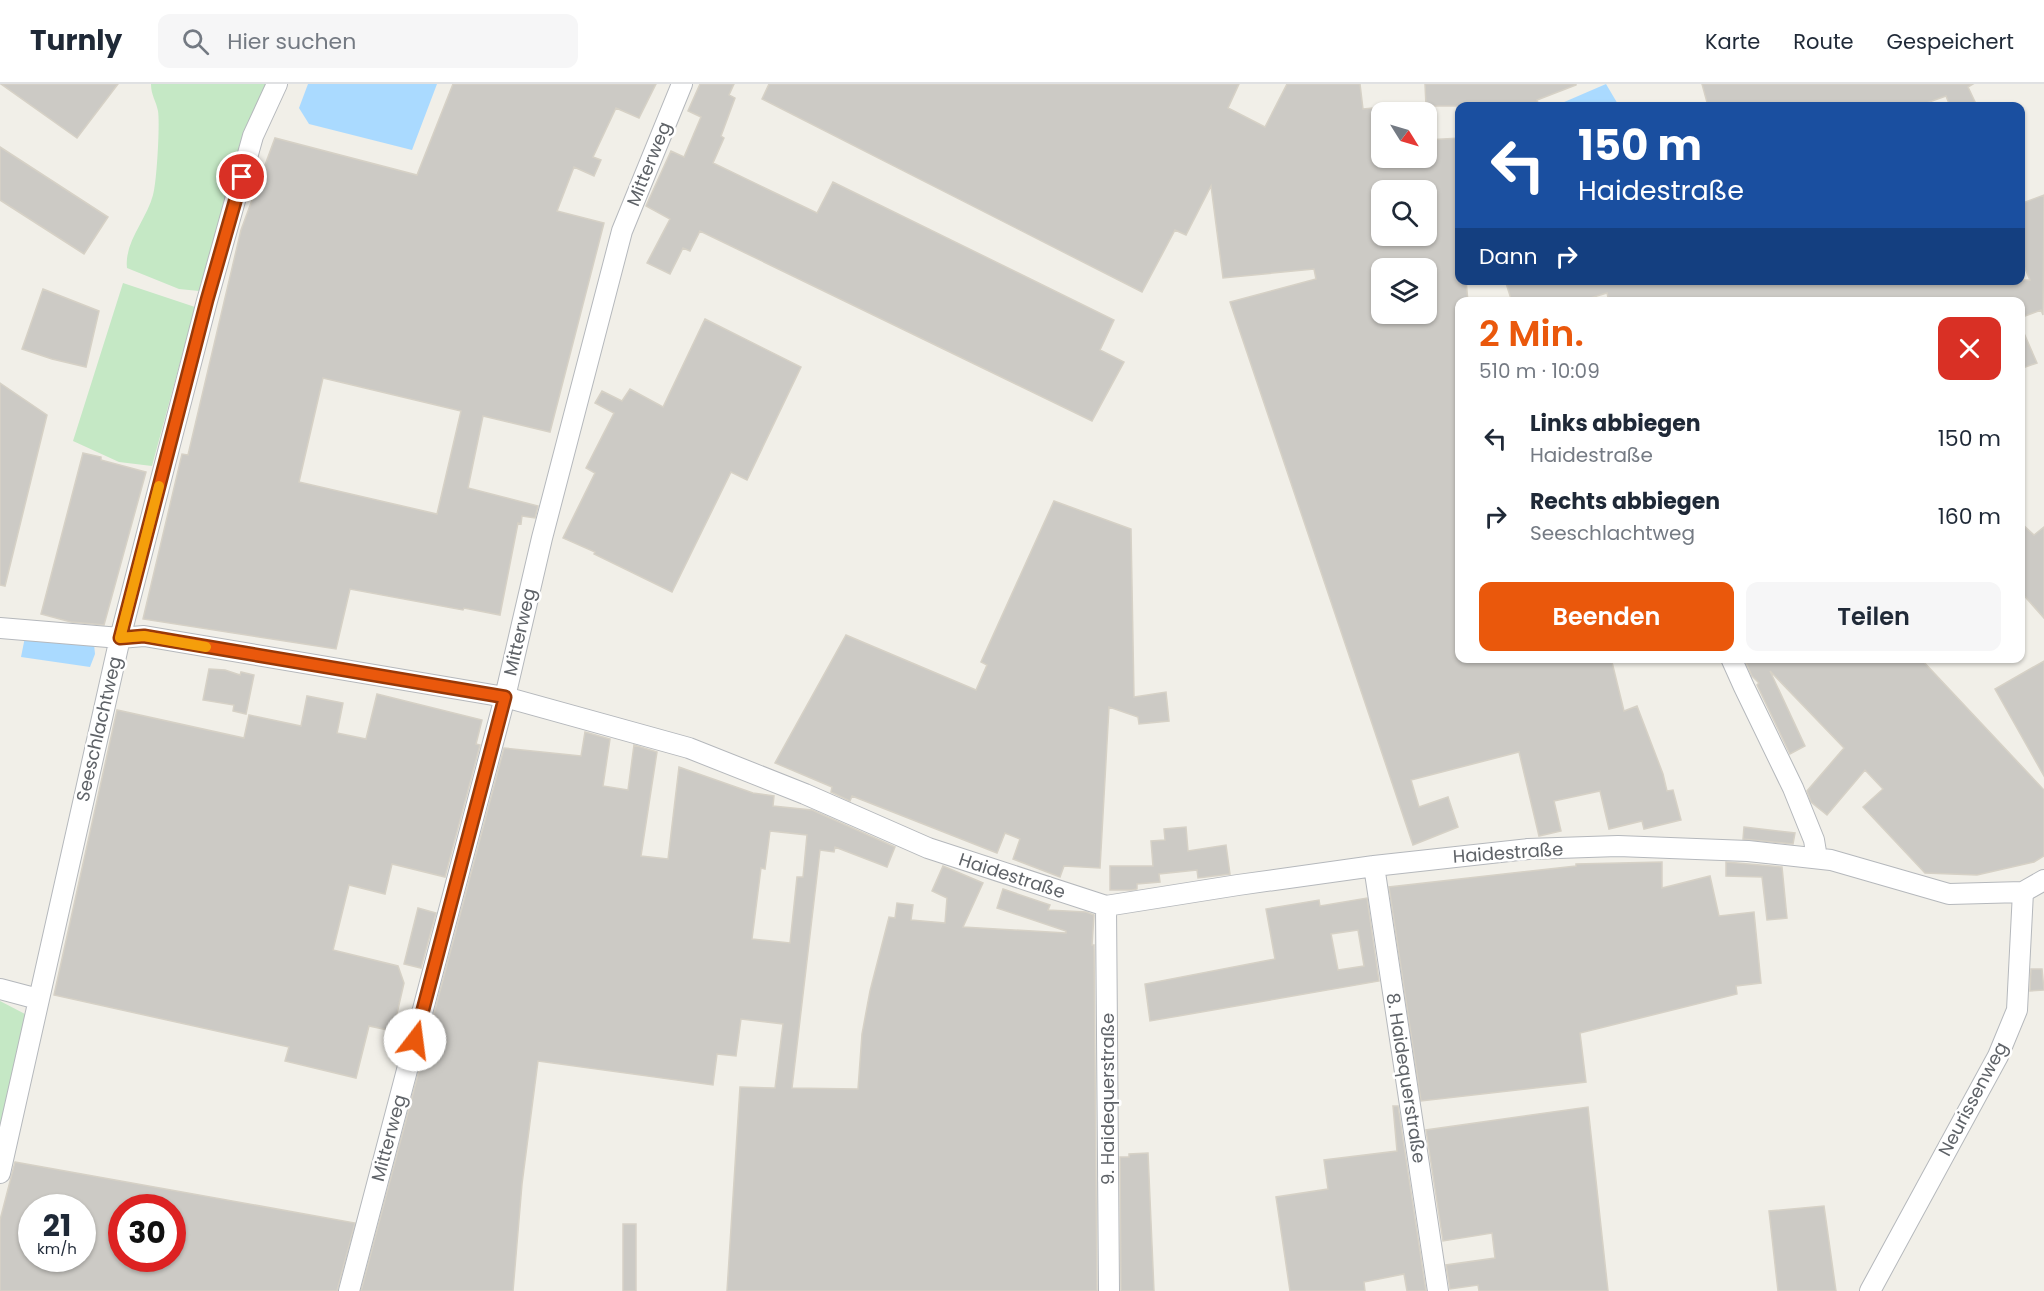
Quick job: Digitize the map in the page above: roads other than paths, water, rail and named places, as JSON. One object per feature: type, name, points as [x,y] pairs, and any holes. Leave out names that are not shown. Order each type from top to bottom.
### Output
[{"type":"street","name":"Seeschlachtweg","points":[[0,1173],[120,638],[207,300],[253,136],[277,84]]},
{"type":"street","name":"Mitterweg","points":[[349,1291],[505,697],[542,538],[622,231],[682,84]]},
{"type":"street","name":"Haidestraße","points":[[0,628],[120,638],[144,636],[505,697],[689,748],[805,794],[928,848],[1106,906],[1374,866],[1528,849],[1618,846],[1748,850],[1831,860],[1949,894],[2024,892],[2044,880]]},
{"type":"street","points":[[1733,663],[1793,788],[1814,840],[1817,858]]},
{"type":"street","name":"8. Haidequerstraße","points":[[1374,866],[1438,1291]]},
{"type":"street","name":"Neurissenweg","points":[[1870,1291],[1998,1056],[2017,1010],[2024,892]]},
{"type":"street","name":"9. Haidequerstraße","points":[[1106,906],[1109,1291]]},
{"type":"street","points":[[0,989],[38,999]]},
{"type":"water","points":[[308,84],[437,84],[412,150],[309,124],[299,108]]},
{"type":"water","points":[[1606,84],[1617,102],[1564,102]]},
{"type":"water","points":[[25,637],[94,644],[95,654],[90,667],[21,657]]}]
